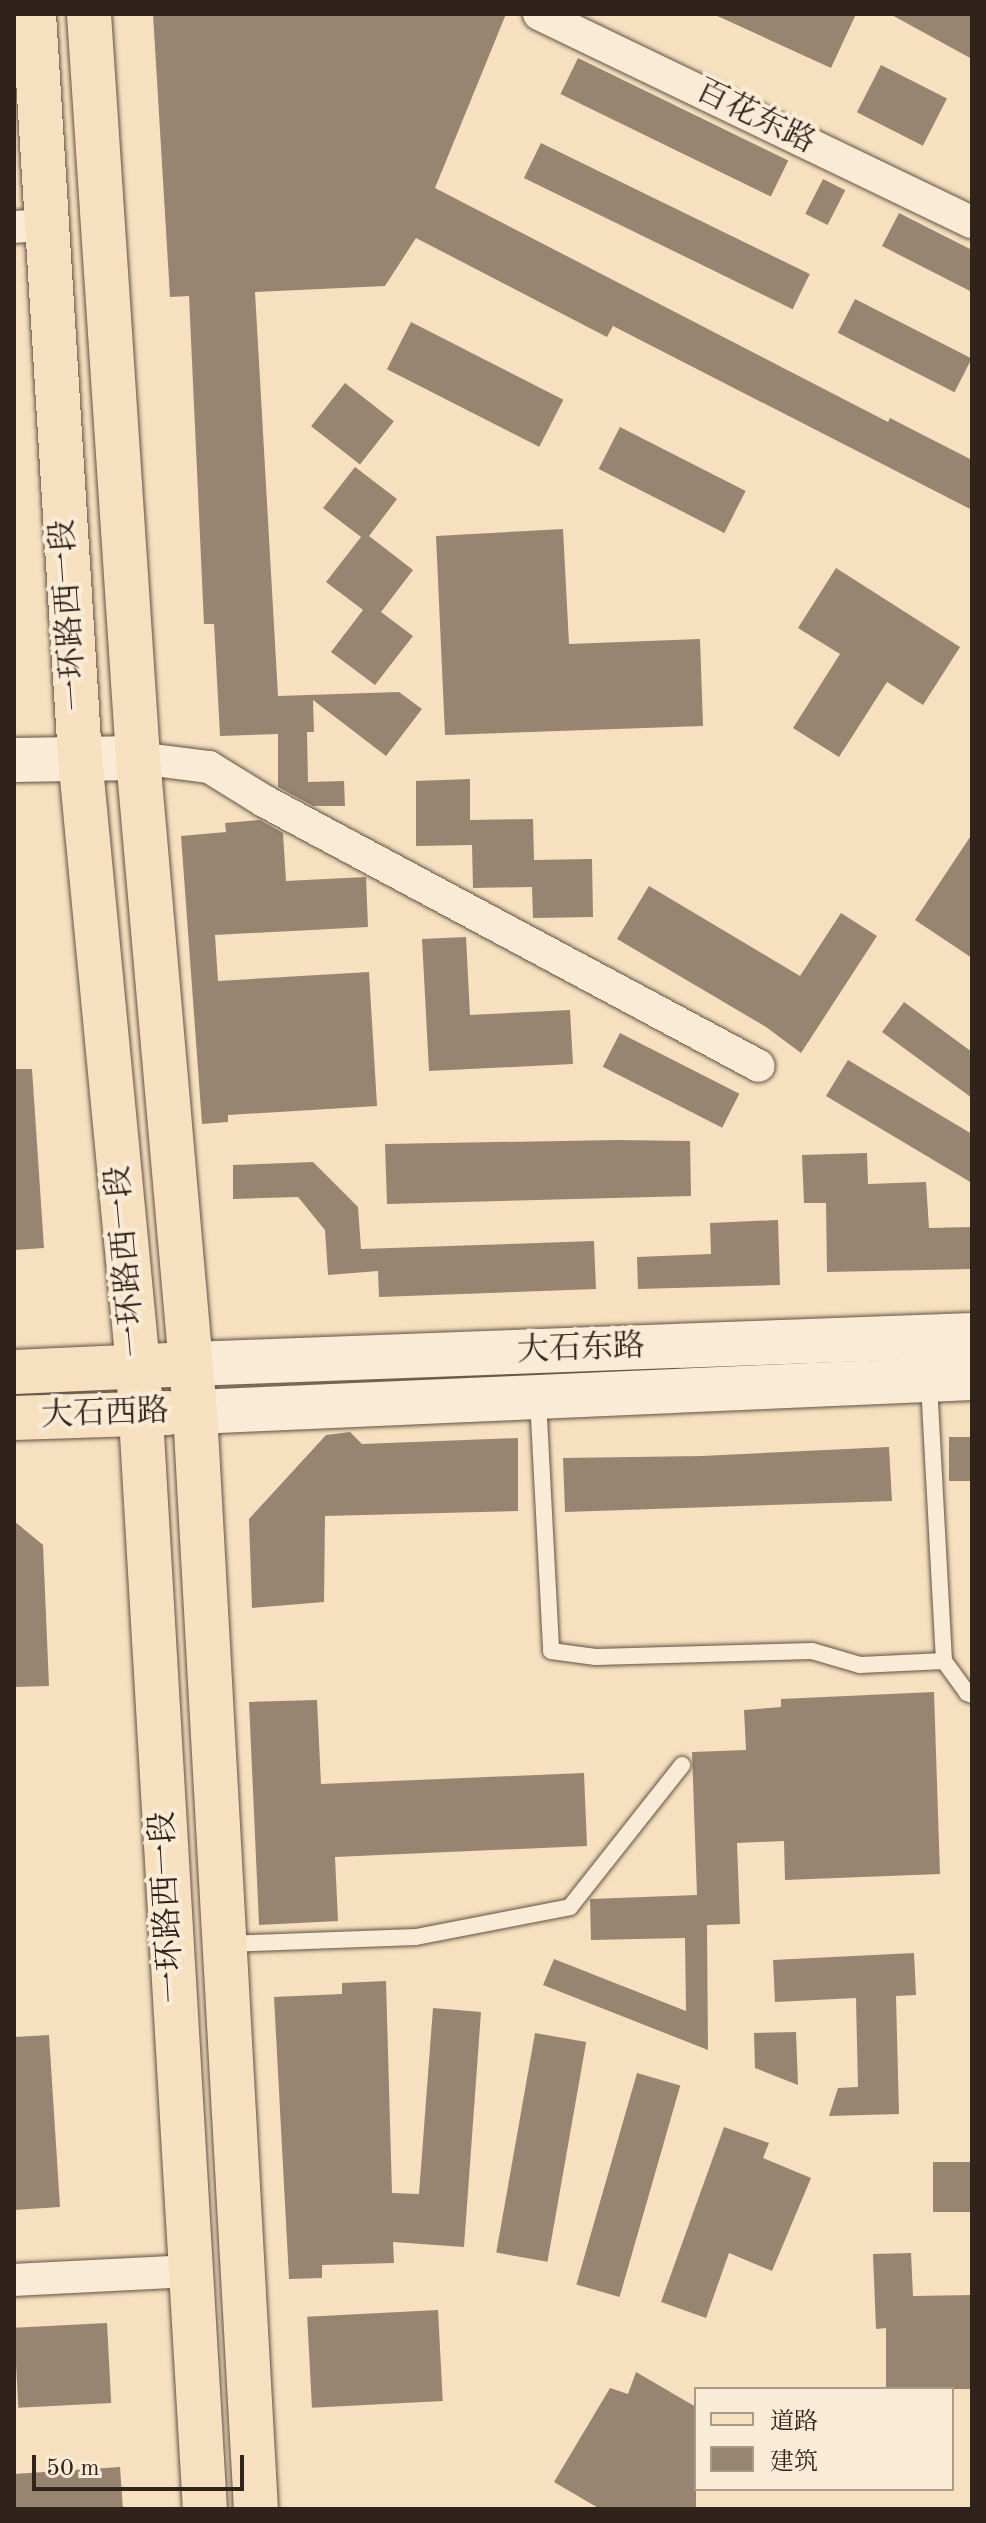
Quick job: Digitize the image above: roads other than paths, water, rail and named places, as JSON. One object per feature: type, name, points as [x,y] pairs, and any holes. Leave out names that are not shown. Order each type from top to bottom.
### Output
[{"type":"main road","name":"一环路西一段","points":[[34,14],[30,226],[138,1366],[205,2509]]},
{"type":"main road","name":"一环路西一段","points":[[89,14],[138,758],[195,1412],[256,2509]]},
{"type":"main road","points":[[14,760],[138,758]]},
{"type":"main road","name":"大石东路","points":[[191,1364],[972,1335]]},
{"type":"main road","name":"大石西路","points":[[14,1372],[191,1364]]},
{"type":"main road","name":"大石东路","points":[[195,1412],[972,1378]]},
{"type":"main road","name":"大石西路","points":[[14,1418],[195,1412]]},
{"type":"street","name":"百花东路","points":[[539,14],[972,222]]},
{"type":"street","points":[[138,758],[209,767],[264,801],[759,1066]]},
{"type":"street","points":[[14,2280],[190,2271]]},
{"type":"lane","points":[[929,1379],[944,1661],[967,1693],[972,1695]]},
{"type":"lane","points":[[538,1398],[551,1651],[596,1657],[812,1651],[860,1665],[944,1661]]},
{"type":"lane","points":[[225,1944],[416,1937],[570,1907],[682,1765]]}]
